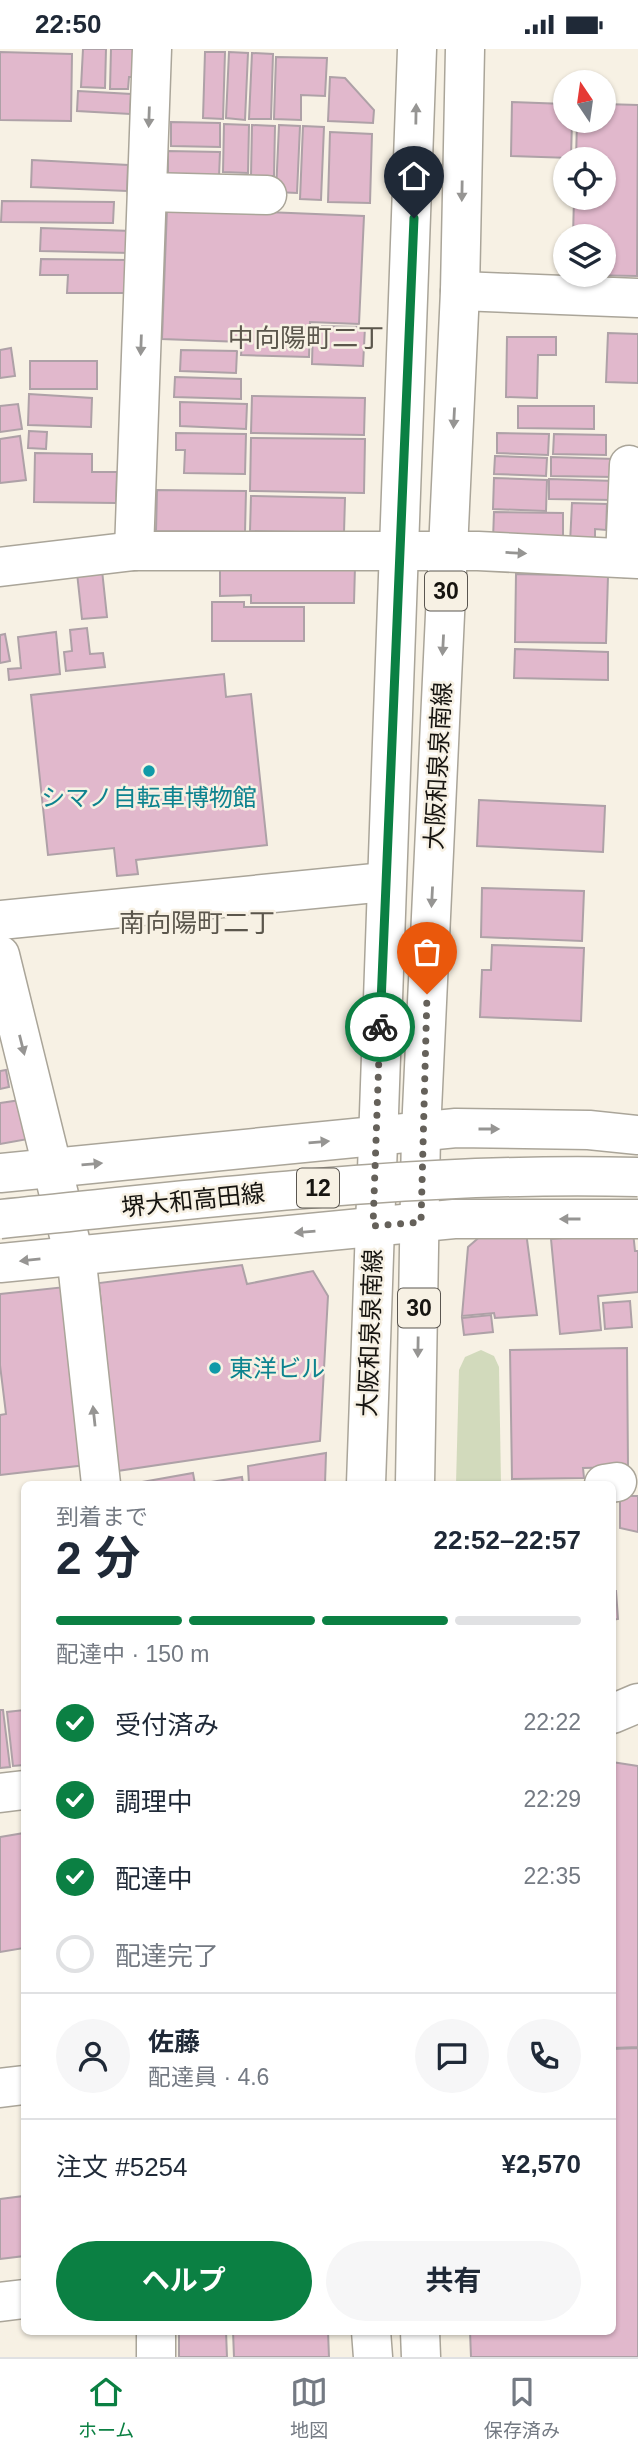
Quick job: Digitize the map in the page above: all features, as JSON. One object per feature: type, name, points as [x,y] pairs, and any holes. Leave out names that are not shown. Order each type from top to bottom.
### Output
[{"type":"street","points":[[134,551],[152,49]]},
{"type":"street","name":"大阪和泉泉南線","points":[[366,1481],[385,882],[413,243],[417,49]]},
{"type":"street","name":"大阪和泉泉南線","points":[[415,1481],[421,1132],[460,291],[465,49]]},
{"type":"street","points":[[147,192],[267,195]]},
{"type":"street","points":[[460,291],[638,298]]},
{"type":"street","points":[[0,567],[134,551],[448,550],[631,559],[629,465]]},
{"type":"street","points":[[0,920],[385,882]]},
{"type":"street","points":[[3,978],[74,1255],[101,1481]]},
{"type":"street","points":[[0,1173],[456,1128],[638,1135]]},
{"type":"street","name":"堺大和高田線","points":[[0,1219],[360,1184],[497,1176],[638,1177]]},
{"type":"street","points":[[0,1263],[421,1222],[638,1219]]},
{"type":"street","points":[[616,1710],[637,1688]]},
{"type":"street","points":[[0,1793],[21,1790]]},
{"type":"street","points":[[0,2088],[21,2085]]},
{"type":"street","points":[[0,2302],[21,2299]]},
{"type":"street","points":[[156,2335],[156,2357]]},
{"type":"street","points":[[372,2335],[373,2357]]},
{"type":"street","points":[[420,2335],[421,2357]]},
{"type":"green space","points":[[481,1350],[494,1356],[499,1367],[501,1481],[456,1481],[459,1370],[465,1357]]},
{"type":"building","points":[[83,49],[106,49],[105,88],[81,87]]},
{"type":"building","points":[[111,49],[135,49],[134,77],[129,77],[128,89],[110,89]]},
{"type":"building","points":[[0,52],[72,54],[71,121],[0,120]]},
{"type":"building","points":[[205,52],[225,52],[223,119],[203,118]]},
{"type":"building","points":[[229,52],[248,53],[245,120],[226,118]]},
{"type":"building","points":[[252,53],[273,54],[271,119],[249,119]]},
{"type":"building","points":[[276,57],[327,58],[325,96],[301,95],[301,120],[274,119]]},
{"type":"building","points":[[330,77],[345,78],[374,110],[373,123],[328,121]]},
{"type":"building","points":[[78,91],[131,94],[130,114],[77,111]]},
{"type":"building","points":[[512,102],[553,104],[553,133],[572,133],[571,147],[553,147],[553,157],[511,156]]},
{"type":"building","points":[[616,104],[638,105],[637,276],[616,276],[616,224],[573,224],[574,210],[616,210],[616,147],[576,147],[577,133],[616,133]]},
{"type":"building","points":[[171,122],[220,123],[220,147],[171,146]]},
{"type":"building","points":[[224,124],[249,125],[248,173],[223,172]]},
{"type":"building","points":[[252,125],[275,126],[274,176],[251,176]]},
{"type":"building","points":[[279,125],[300,126],[297,193],[276,192]]},
{"type":"building","points":[[303,126],[324,127],[321,200],[300,199]]},
{"type":"building","points":[[330,132],[372,134],[370,203],[328,202]]},
{"type":"building","points":[[168,151],[220,152],[219,177],[168,175]]},
{"type":"building","points":[[32,160],[128,165],[127,191],[31,187]]},
{"type":"building","points":[[2,201],[114,202],[113,223],[1,222]]},
{"type":"building","points":[[167,208],[364,216],[359,324],[310,322],[309,357],[241,355],[242,342],[162,339]]},
{"type":"building","points":[[41,228],[132,231],[131,253],[40,251]]},
{"type":"building","points":[[41,259],[128,260],[128,293],[67,293],[68,275],[40,275]]},
{"type":"building","points":[[313,326],[365,327],[363,366],[312,364]]},
{"type":"building","points":[[608,333],[638,334],[638,383],[606,382]]},
{"type":"building","points":[[507,337],[556,337],[556,355],[538,355],[537,398],[506,397]]},
{"type":"building","points":[[11,348],[15,376],[0,378],[0,350]]},
{"type":"building","points":[[181,350],[237,351],[236,373],[180,371]]},
{"type":"building","points":[[30,361],[97,361],[97,389],[30,389]]},
{"type":"building","points":[[175,377],[241,379],[241,399],[174,397]]},
{"type":"building","points":[[29,394],[92,398],[91,427],[28,425]]},
{"type":"building","points":[[252,396],[365,398],[364,435],[251,433]]},
{"type":"building","points":[[180,402],[247,404],[246,429],[180,426]]},
{"type":"building","points":[[18,404],[22,429],[0,432],[0,406]]},
{"type":"building","points":[[518,406],[594,406],[594,429],[518,428]]},
{"type":"building","points":[[29,431],[47,432],[46,449],[28,448]]},
{"type":"building","points":[[176,433],[246,434],[245,474],[184,473],[185,450],[176,450]]},
{"type":"building","points":[[497,433],[549,434],[548,455],[497,453]]},
{"type":"building","points":[[554,434],[606,435],[606,455],[553,454]]},
{"type":"building","points":[[20,436],[26,480],[0,483],[0,439]]},
{"type":"building","points":[[251,438],[365,439],[364,493],[250,491]]},
{"type":"building","points":[[35,453],[92,454],[92,472],[117,472],[116,503],[34,502]]},
{"type":"building","points":[[495,456],[547,458],[546,476],[494,474]]},
{"type":"building","points":[[551,457],[615,459],[614,477],[551,476]]},
{"type":"building","points":[[494,478],[547,480],[546,511],[493,509]]},
{"type":"building","points":[[549,479],[615,481],[614,500],[549,499]]},
{"type":"building","points":[[157,490],[246,491],[245,532],[156,531]]},
{"type":"building","points":[[251,496],[345,498],[344,533],[250,531]]},
{"type":"building","points":[[572,503],[607,504],[606,530],[595,529],[595,544],[570,543]]},
{"type":"building","points":[[494,512],[563,513],[563,540],[493,539]]},
{"type":"building","points":[[355,566],[354,603],[251,603],[251,595],[220,596],[220,567]]},
{"type":"building","points":[[102,570],[107,617],[82,619],[77,573]]},
{"type":"building","points":[[516,574],[608,576],[606,643],[515,642]]},
{"type":"building","points":[[212,602],[244,602],[244,607],[304,607],[304,641],[212,641]]},
{"type":"building","points":[[87,628],[90,654],[103,653],[105,667],[66,671],[64,652],[72,651],[70,630]]},
{"type":"building","points":[[56,632],[60,674],[9,680],[8,669],[21,668],[18,637]]},
{"type":"building","points":[[5,634],[10,661],[0,663],[0,635]]},
{"type":"building","points":[[515,649],[608,652],[608,680],[514,678]]},
{"type":"building","name":"シマノ自転車博物館","points":[[224,674],[226,697],[251,694],[267,845],[136,860],[138,874],[117,876],[114,848],[48,855],[31,695]]},
{"type":"building","points":[[479,800],[605,806],[603,852],[477,846]]},
{"type":"building","points":[[482,888],[584,891],[582,941],[481,937]]},
{"type":"building","points":[[492,945],[584,948],[581,1021],[480,1017],[482,970],[491,970]]},
{"type":"building","points":[[6,1070],[9,1087],[0,1089],[0,1071]]},
{"type":"building","points":[[21,1100],[28,1139],[0,1144],[0,1103]]},
{"type":"building","points":[[526,1232],[537,1315],[495,1318],[494,1313],[462,1316],[468,1247],[483,1234]]},
{"type":"building","points":[[633,1232],[635,1251],[638,1251],[638,1292],[598,1296],[601,1330],[560,1334],[551,1239]]},
{"type":"building","name":"東洋ビル","points":[[242,1265],[247,1284],[313,1271],[328,1296],[320,1441],[117,1471],[99,1283]]},
{"type":"building","points":[[65,1287],[86,1465],[0,1475],[0,1415],[6,1414],[0,1365],[0,1294]]},
{"type":"building","points":[[630,1301],[632,1327],[605,1329],[603,1303]]},
{"type":"building","points":[[491,1315],[493,1332],[464,1335],[462,1318]]},
{"type":"building","points":[[627,1348],[628,1467],[583,1468],[584,1478],[512,1479],[510,1350]]},
{"type":"building","points":[[326,1453],[325,1481],[249,1481],[248,1466]]},
{"type":"building","points":[[193,1473],[194,1481],[148,1481]]},
{"type":"building","points":[[242,1477],[243,1481],[217,1481]]},
{"type":"building","points":[[620,1496],[638,1496],[638,1532],[620,1528]]},
{"type":"building","points":[[0,1710],[3,1710],[10,1767],[0,1768]]},
{"type":"building","points":[[21,1710],[21,1765],[13,1766],[7,1712]]},
{"type":"building","points":[[616,1763],[638,1766],[638,2047],[616,2048]]},
{"type":"building","points":[[21,1834],[21,1948],[0,1952],[0,1837]]},
{"type":"building","points":[[638,2048],[638,2357],[471,2357],[470,2335],[616,2335],[616,2049]]},
{"type":"building","points":[[21,2196],[21,2256],[0,2259],[0,2199]]},
{"type":"building","points":[[179,2335],[226,2335],[227,2357],[179,2357]]},
{"type":"building","points":[[233,2335],[328,2335],[329,2357],[234,2357]]},
{"type":"way so far","points":[[380,1027],[373,1226],[421,1222],[421,1132],[427,994]]},
{"type":"place","name":"シマノ自転車博物館","points":[[149,771]]},
{"type":"place","name":"東洋ビル","points":[[215,1368]]},
{"type":"district","name":"中向陽町二丁","points":[[306,338]]},
{"type":"district","name":"南向陽町二丁","points":[[197,923]]},
{"type":"route","points":[[380,1027],[414,218]]}]
